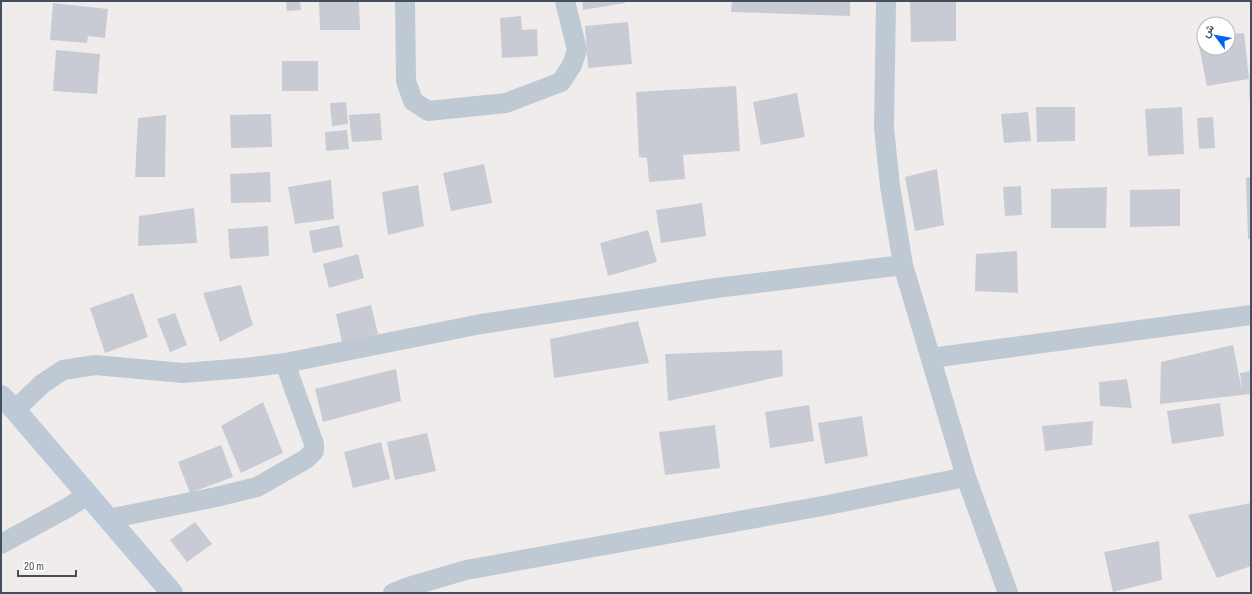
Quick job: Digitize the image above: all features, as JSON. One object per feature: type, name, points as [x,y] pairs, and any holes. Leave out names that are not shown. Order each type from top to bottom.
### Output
[{"type":"street","points":[[405,1],[406,81],[412,101],[428,111],[506,103],[561,82],[572,65],[577,50],[565,1]]},
{"type":"street","points":[[886,1],[884,128],[890,186],[903,265],[966,477],[1008,593]]},
{"type":"street","points":[[172,593],[8,403],[42,384],[63,370],[96,365],[183,373],[285,363],[481,324],[716,288],[903,265]]},
{"type":"street","points":[[931,358],[1251,315]]},
{"type":"street","points":[[108,519],[216,497],[256,487],[306,459],[314,451],[314,444],[285,363]]},
{"type":"street","points":[[393,593],[408,587],[466,570],[828,505],[966,477]]},
{"type":"street","points":[[1,544],[88,495]]},
{"type":"building","points":[[286,1],[300,1],[301,10],[287,11]]},
{"type":"building","points":[[319,1],[359,1],[360,30],[320,30]]},
{"type":"building","points":[[582,1],[625,1],[625,3],[583,10]]},
{"type":"building","points":[[732,1],[850,1],[850,16],[731,12]]},
{"type":"building","points":[[910,1],[956,1],[956,41],[911,42]]},
{"type":"building","points":[[53,3],[108,9],[105,38],[88,36],[87,43],[50,40]]},
{"type":"building","points":[[521,16],[522,30],[537,29],[538,56],[502,58],[500,18]]},
{"type":"building","points":[[628,22],[632,64],[588,68],[585,26]]},
{"type":"building","points":[[1244,33],[1249,79],[1207,86],[1201,56],[1236,56],[1236,34]]},
{"type":"building","points":[[56,50],[100,54],[97,94],[53,91]]},
{"type":"building","points":[[1250,60],[1251,97],[1249,97]]},
{"type":"building","points":[[282,61],[318,61],[318,91],[282,91]]},
{"type":"building","points":[[736,86],[740,151],[683,155],[685,179],[649,182],[647,158],[639,157],[636,92]]},
{"type":"building","points":[[797,93],[805,137],[761,145],[753,102]]},
{"type":"building","points":[[346,102],[348,124],[332,126],[330,103]]},
{"type":"building","points":[[1036,107],[1075,107],[1075,141],[1037,142]]},
{"type":"building","points":[[1182,107],[1184,154],[1148,156],[1145,109]]},
{"type":"building","points":[[1028,112],[1031,141],[1004,143],[1001,114]]},
{"type":"building","points":[[380,113],[382,140],[352,142],[349,115]]},
{"type":"building","points":[[271,114],[272,147],[231,148],[230,115]]},
{"type":"building","points":[[166,115],[165,177],[135,177],[138,118]]},
{"type":"building","points":[[1213,117],[1215,148],[1199,149],[1197,118]]},
{"type":"building","points":[[347,130],[349,149],[326,151],[325,132]]},
{"type":"building","points":[[484,164],[492,203],[451,211],[443,173]]},
{"type":"building","points":[[937,169],[944,225],[915,231],[905,177]]},
{"type":"building","points":[[270,172],[271,202],[231,203],[230,174]]},
{"type":"building","points":[[1251,177],[1251,239],[1248,239],[1246,178]]},
{"type":"building","points":[[331,180],[334,219],[295,224],[288,187]]},
{"type":"building","points":[[418,185],[424,226],[388,235],[382,192]]},
{"type":"building","points":[[1021,186],[1022,215],[1005,216],[1003,187]]},
{"type":"building","points":[[1107,187],[1106,228],[1051,228],[1051,189]]},
{"type":"building","points":[[1180,189],[1180,226],[1130,227],[1130,190]]},
{"type":"building","points":[[702,203],[706,236],[661,243],[656,210]]},
{"type":"building","points":[[194,208],[197,243],[138,246],[139,216]]},
{"type":"building","points":[[339,225],[343,247],[313,253],[309,231]]},
{"type":"building","points":[[268,226],[269,256],[230,259],[228,229]]},
{"type":"building","points":[[648,230],[657,262],[608,276],[600,243]]},
{"type":"building","points":[[1017,251],[1018,293],[975,291],[976,254]]},
{"type":"building","points":[[358,254],[364,278],[329,288],[323,264]]},
{"type":"building","points":[[241,285],[253,325],[220,342],[203,293]]},
{"type":"building","points":[[133,293],[148,337],[105,353],[90,308]]},
{"type":"building","points":[[371,305],[378,334],[342,343],[336,314]]},
{"type":"building","points":[[175,313],[187,345],[170,352],[157,319]]},
{"type":"building","points":[[638,321],[649,363],[554,378],[550,339]]},
{"type":"building","points":[[1233,345],[1242,391],[1240,373],[1251,371],[1251,394],[1160,404],[1161,362]]},
{"type":"building","points":[[782,350],[783,376],[668,401],[665,354]]},
{"type":"building","points":[[396,369],[401,401],[323,422],[315,389]]},
{"type":"building","points":[[1127,379],[1132,408],[1100,406],[1099,382]]},
{"type":"building","points":[[263,402],[283,453],[241,473],[221,426]]},
{"type":"building","points":[[1220,403],[1224,436],[1172,444],[1167,411]]},
{"type":"building","points":[[809,405],[814,441],[770,448],[765,412]]},
{"type":"building","points":[[862,416],[868,456],[825,464],[818,423]]},
{"type":"building","points":[[1093,421],[1092,445],[1045,451],[1042,426]]},
{"type":"building","points":[[715,425],[720,468],[665,475],[659,432]]},
{"type":"building","points":[[427,433],[436,471],[395,480],[387,442]]},
{"type":"building","points":[[381,442],[390,479],[353,488],[344,452]]},
{"type":"building","points":[[221,445],[233,477],[190,493],[178,462]]},
{"type":"building","points":[[1251,503],[1251,566],[1217,578],[1188,515]]},
{"type":"building","points":[[195,522],[212,544],[187,562],[170,540]]},
{"type":"building","points":[[1159,541],[1162,580],[1113,592],[1104,552]]}]
